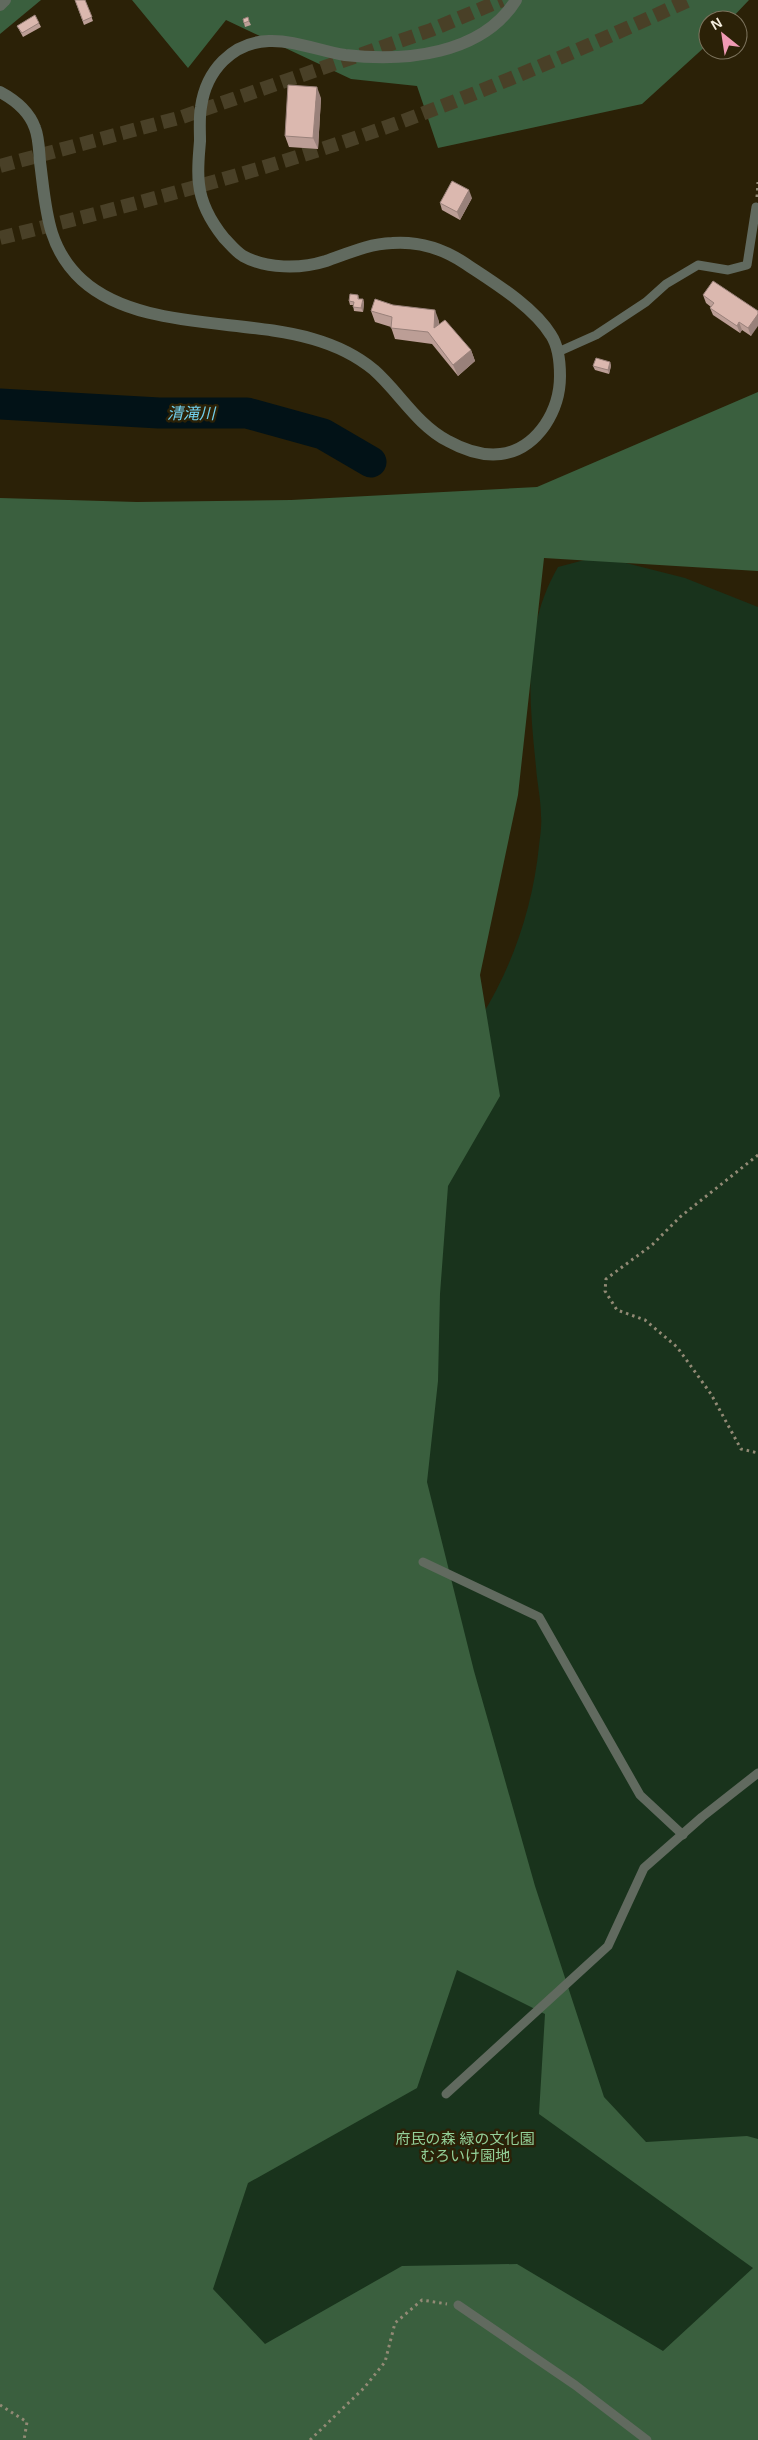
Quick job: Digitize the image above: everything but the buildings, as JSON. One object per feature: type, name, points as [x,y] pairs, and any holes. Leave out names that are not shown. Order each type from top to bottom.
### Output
[{"type":"street","points":[[0,5],[5,0]]},
{"type":"street","points":[[0,92],[18,102],[36,129],[49,226],[55,246],[83,281],[121,304],[144,312],[304,337],[346,351],[373,369],[430,429],[446,440],[474,453],[501,455],[518,450],[534,440],[549,419],[560,393],[558,352],[551,334],[522,303],[460,260],[435,248],[417,243],[378,244],[360,248],[322,262],[297,265],[257,262],[238,254],[216,228],[204,204],[198,183],[201,105],[207,84],[219,64],[234,51],[248,44],[270,40],[344,54],[379,57],[415,55],[456,46],[478,37],[500,21],[516,0]]},
{"type":"lane","points":[[558,352],[596,335],[646,302],[666,284],[698,265],[728,270],[747,265],[756,207]]},
{"type":"lane","points":[[423,1562],[539,1617],[640,1795],[683,1835]]},
{"type":"lane","points":[[446,2094],[608,1946],[644,1868],[758,1773]]},
{"type":"lane","points":[[458,2305],[575,2385],[647,2440]]},
{"type":"path","points":[[758,1154],[680,1218],[652,1245],[606,1279],[605,1291],[617,1310],[645,1320],[677,1347],[711,1394],[741,1449],[758,1453]]},
{"type":"path","points":[[310,2440],[364,2388],[385,2362],[395,2323],[422,2300],[458,2305]]},
{"type":"path","points":[[0,2405],[27,2422],[24,2440]]},
{"type":"green space","points":[[0,0],[41,0],[0,34]]},
{"type":"green space","points":[[132,0],[749,0],[740,10],[698,10],[698,53],[642,104],[438,148],[417,86],[351,79],[226,20],[188,68]]},
{"type":"green space","points":[[758,392],[758,571],[544,558],[518,795],[480,975],[500,1096],[448,1186],[440,1294],[438,1381],[427,1482],[474,1671],[535,1886],[604,2097],[646,2142],[747,2136],[758,2139],[758,2440],[0,2440],[0,498],[137,502],[291,500],[537,487]],"holes":[[[457,1970],[545,2014],[539,2114],[753,2268],[663,2351],[517,2264],[402,2266],[265,2344],[213,2289],[248,2183],[417,2088]]]},
{"type":"green space","name":"府民の森 緑の文化園 むろいけ園地","points":[[592,558],[626,563],[685,578],[758,607],[758,2440],[0,2405],[0,2005],[512,956],[532,891],[541,827],[531,715],[530,690],[533,639],[546,591],[558,567]]},
{"type":"waterway","name":"清滝川","points":[[0,404],[159,413],[247,413],[323,434],[371,462]]},
{"type":"tunnel","points":[[0,166],[182,117],[431,30],[502,0]]},
{"type":"tunnel","points":[[0,238],[203,185],[354,138],[403,121],[511,78],[689,0]]}]
